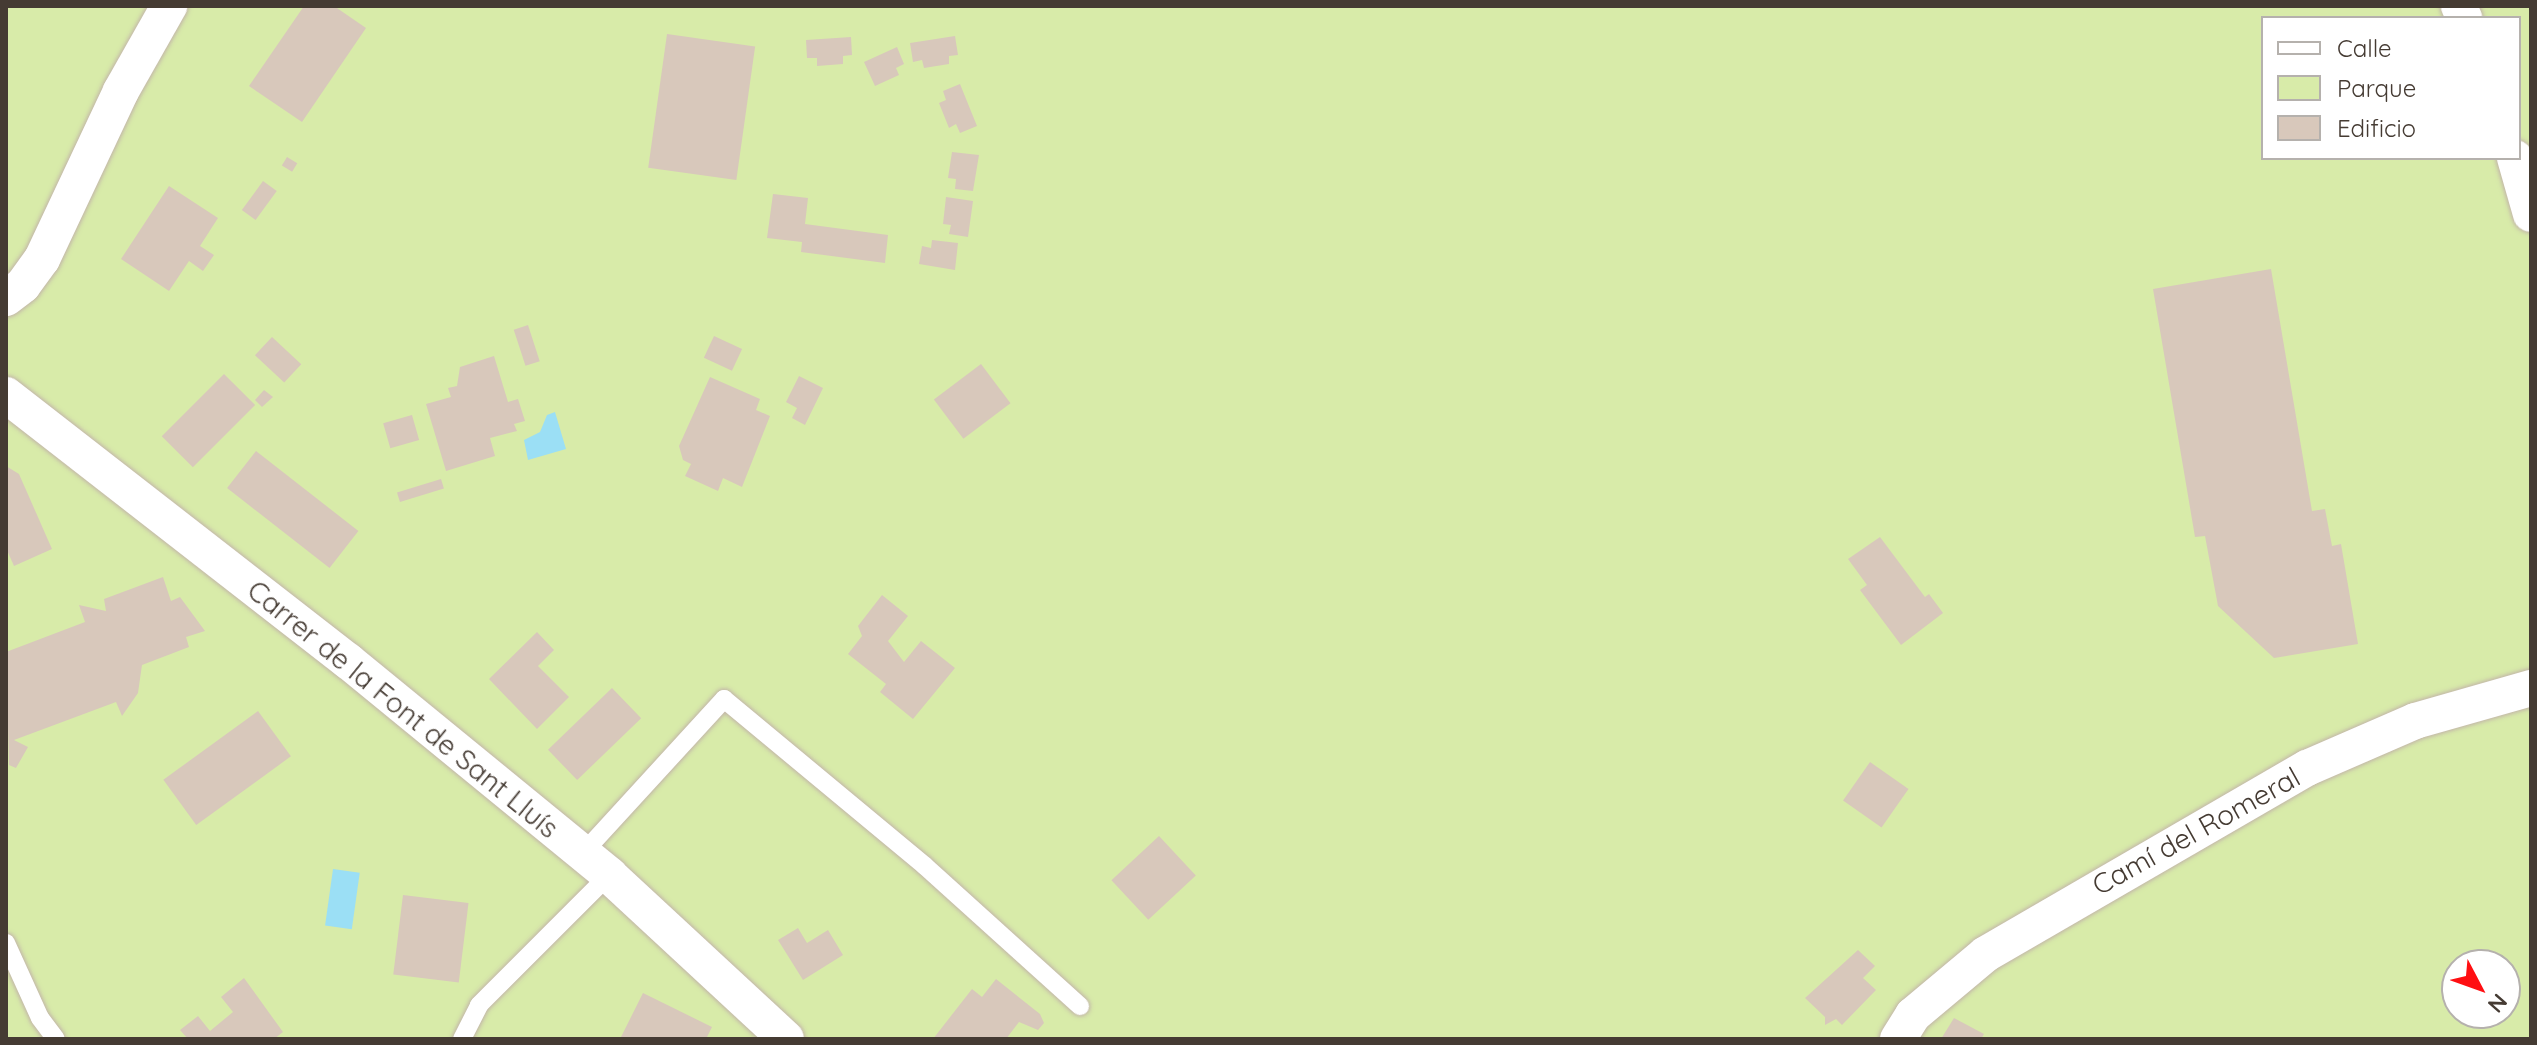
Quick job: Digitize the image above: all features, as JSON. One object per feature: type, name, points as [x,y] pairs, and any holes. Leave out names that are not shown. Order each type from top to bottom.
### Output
[{"type":"street","points":[[6,298],[23,285],[42,259],[121,91],[169,6]]},
{"type":"street","points":[[2516,160],[2531,214]]},
{"type":"street","name":"Carrer de la Font de Sant Lluís","points":[[6,395],[348,661],[596,864],[786,1039]]},
{"type":"street","name":"Camí del Romeral","points":[[1898,1039],[1913,1015],[1986,954],[2307,768],[2415,721],[2531,688]]},
{"type":"lane","points":[[462,1039],[479,1005],[596,864],[724,699],[925,866],[1080,1006]]},
{"type":"lane","points":[[6,943],[40,1018],[56,1039]]},
{"type":"green space","points":[[6,6],[2531,6],[2531,1039],[6,1039]]},
{"type":"water","points":[[555,412],[566,449],[528,460],[524,440],[540,432],[547,415]]},
{"type":"water","points":[[333,869],[360,873],[352,929],[325,925]]},
{"type":"building","points":[[304,6],[334,6],[366,28],[302,122],[249,86]]},
{"type":"building","points":[[667,34],[755,46],[736,180],[648,168]]},
{"type":"building","points":[[955,36],[958,55],[949,56],[949,64],[924,68],[922,60],[913,62],[910,43]]},
{"type":"building","points":[[851,37],[852,55],[843,56],[843,64],[817,66],[817,58],[807,58],[806,40]]},
{"type":"building","points":[[897,47],[904,64],[896,68],[899,75],[875,86],[864,62]]},
{"type":"building","points":[[960,84],[977,126],[960,133],[956,124],[949,128],[939,103],[946,100],[943,91]]},
{"type":"building","points":[[952,152],[979,155],[973,191],[955,189],[956,179],[948,178]]},
{"type":"building","points":[[287,157],[297,163],[292,172],[282,166]]},
{"type":"building","points":[[263,181],[277,191],[256,220],[242,210]]},
{"type":"building","points":[[169,186],[218,218],[200,246],[214,255],[203,271],[189,261],[169,291],[121,259]]},
{"type":"building","points":[[773,194],[808,198],[805,224],[888,235],[885,263],[801,252],[802,242],[767,238]]},
{"type":"building","points":[[946,197],[973,201],[968,237],[949,234],[951,225],[943,224]]},
{"type":"building","points":[[932,240],[958,243],[955,270],[919,264],[922,246],[931,248]]},
{"type":"building","points":[[2271,269],[2312,511],[2325,509],[2332,546],[2341,544],[2358,644],[2274,658],[2218,606],[2205,536],[2195,537],[2153,289]]},
{"type":"building","points":[[528,325],[540,361],[525,366],[514,330]]},
{"type":"building","points":[[714,336],[742,349],[732,371],[704,358]]},
{"type":"building","points":[[272,337],[301,364],[284,383],[255,355]]},
{"type":"building","points":[[494,356],[508,402],[518,399],[525,421],[514,424],[517,431],[490,438],[495,456],[446,471],[426,404],[451,397],[448,388],[457,386],[460,367]]},
{"type":"building","points":[[981,364],[1010,403],[963,439],[934,400]]},
{"type":"building","points":[[224,374],[255,405],[193,467],[162,436]]},
{"type":"building","points":[[799,376],[823,388],[805,425],[792,418],[797,408],[786,402]]},
{"type":"building","points":[[710,377],[760,399],[756,410],[770,416],[742,487],[723,478],[718,491],[685,476],[691,464],[683,460],[679,446]]},
{"type":"building","points":[[264,390],[273,397],[262,407],[255,400]]},
{"type":"building","points":[[412,415],[419,440],[390,448],[383,423]]},
{"type":"building","points":[[256,451],[358,531],[330,568],[227,488]]},
{"type":"building","points":[[6,466],[19,474],[52,549],[14,566],[6,548]]},
{"type":"building","points":[[441,479],[444,489],[400,502],[397,492]]},
{"type":"building","points":[[1880,537],[1925,597],[1929,594],[1943,613],[1901,645],[1860,590],[1867,585],[1848,559]]},
{"type":"building","points":[[163,577],[171,601],[180,597],[205,631],[186,637],[189,647],[142,665],[138,693],[122,716],[116,702],[14,740],[28,747],[16,768],[9,765],[6,652],[85,622],[79,605],[106,611],[104,599]]},
{"type":"building","points":[[882,595],[908,616],[888,641],[904,662],[921,641],[955,668],[913,719],[880,692],[886,684],[848,654],[862,636],[858,626]]},
{"type":"building","points":[[537,632],[554,650],[538,666],[569,697],[537,729],[489,679]]},
{"type":"building","points":[[612,688],[641,718],[577,780],[548,750]]},
{"type":"building","points":[[258,711],[291,756],[196,825],[163,780]]},
{"type":"building","points":[[1870,762],[1909,789],[1882,827],[1843,801]]},
{"type":"building","points":[[1159,836],[1196,875],[1148,920],[1111,880]]},
{"type":"building","points":[[403,895],[469,903],[459,982],[393,974]]},
{"type":"building","points":[[798,928],[807,943],[828,930],[843,955],[803,980],[778,940]]},
{"type":"building","points":[[1858,950],[1875,966],[1863,978],[1876,990],[1842,1025],[1836,1019],[1825,1025],[1825,1017],[1805,998]]},
{"type":"building","points":[[244,978],[283,1032],[274,1039],[188,1039],[180,1030],[198,1016],[210,1031],[233,1012],[221,997]]},
{"type":"building","points":[[996,979],[1040,1014],[1044,1023],[1038,1030],[1019,1022],[1006,1039],[933,1039],[972,989],[982,997]]},
{"type":"building","points":[[643,993],[712,1027],[706,1039],[620,1039]]},
{"type":"building","points":[[1954,1018],[1984,1034],[1981,1039],[1941,1039]]}]
